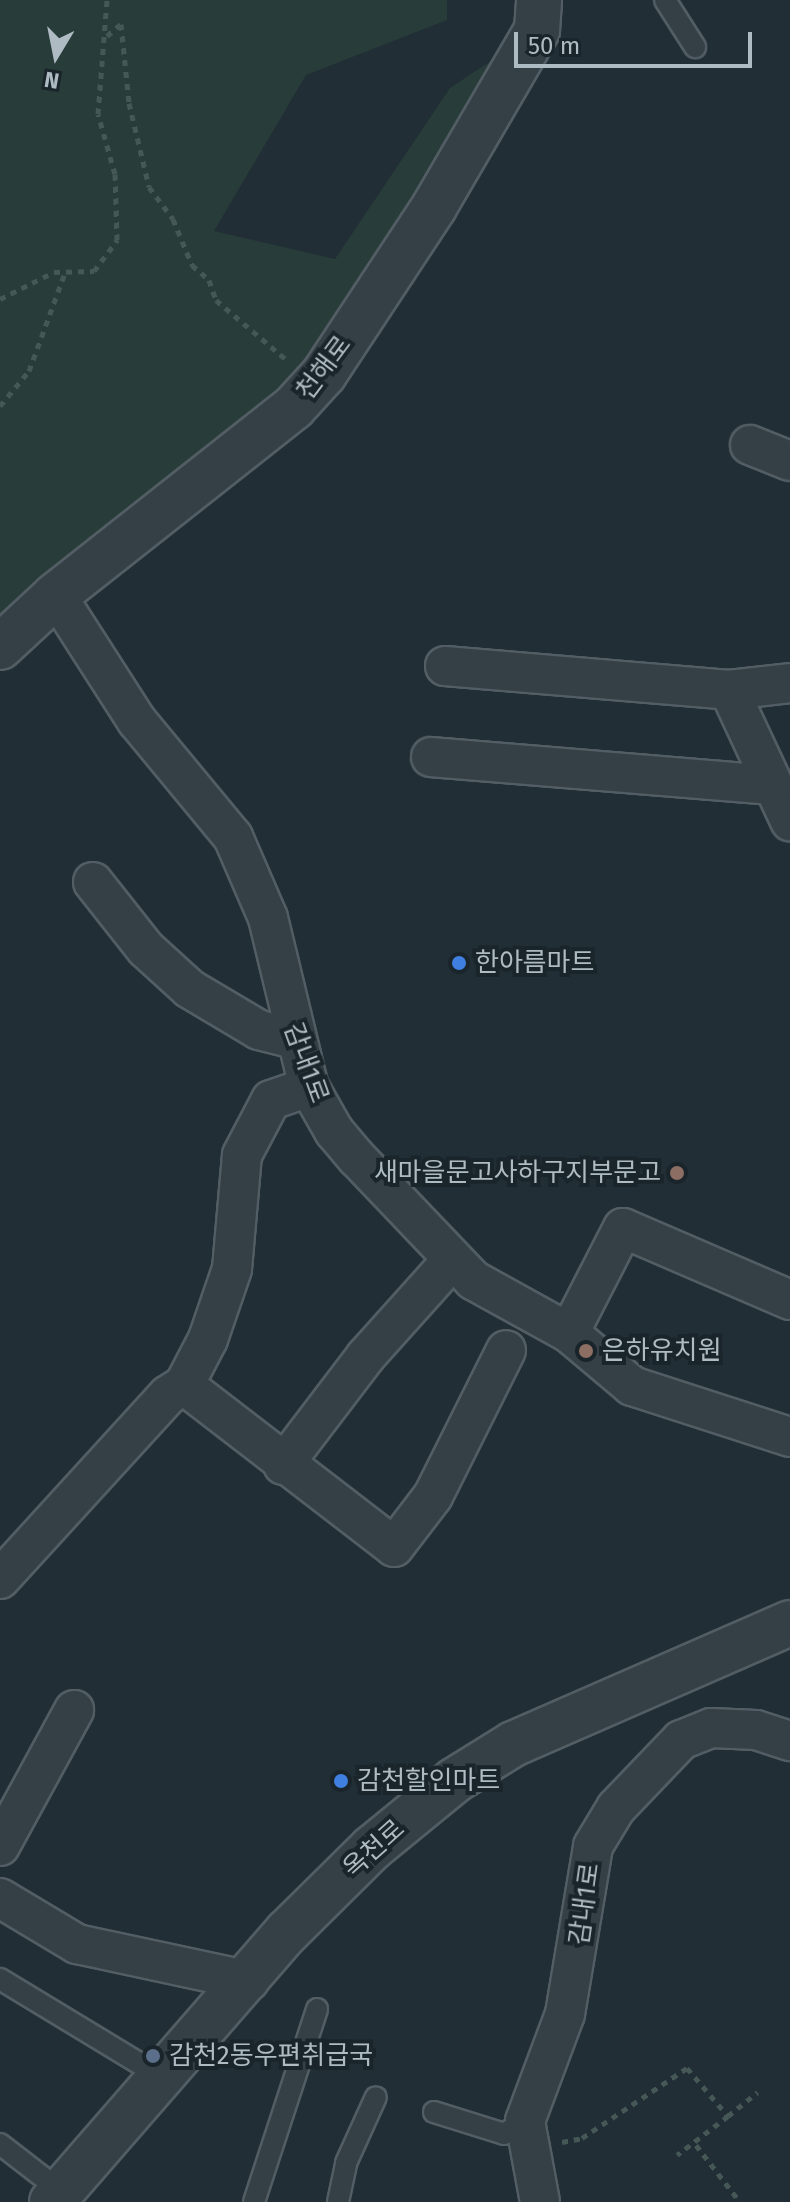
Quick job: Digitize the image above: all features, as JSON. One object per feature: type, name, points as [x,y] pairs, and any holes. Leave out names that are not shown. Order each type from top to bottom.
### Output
[{"type":"street","name":"천해로","points":[[0,647],[56,595],[294,407],[324,374],[434,207],[537,30],[539,0]]},
{"type":"street","points":[[750,445],[790,461]]},
{"type":"street","name":"감내1로","points":[[56,595],[137,721],[233,837],[268,918],[309,1087],[334,1131],[473,1280],[569,1333],[632,1386],[790,1437]]},
{"type":"street","points":[[445,666],[729,690],[790,683]]},
{"type":"street","points":[[729,690],[790,821]]},
{"type":"street","points":[[431,757],[772,785]]},
{"type":"street","points":[[93,882],[146,949],[190,989],[259,1030],[296,1039]]},
{"type":"street","points":[[0,1579],[168,1395],[184,1385],[208,1339],[232,1269],[242,1155],[271,1100],[309,1087]]},
{"type":"street","points":[[569,1333],[623,1228],[790,1300]]},
{"type":"street","points":[[283,1465],[366,1356],[452,1260]]},
{"type":"street","points":[[184,1385],[283,1465],[394,1547],[441,1484],[506,1350]]},
{"type":"street","name":"옥천로","points":[[57,2197],[249,1981],[287,1932],[372,1848],[455,1780],[513,1744],[790,1623]]},
{"type":"street","points":[[0,1846],[74,1710]]},
{"type":"street","name":"감내1로","points":[[527,2135],[565,2014],[593,1846],[616,1808],[681,1740],[711,1728],[756,1730],[790,1741]]},
{"type":"street","points":[[0,1898],[77,1944],[249,1981]]},
{"type":"street","points":[[527,2135],[540,2202]]},
{"type":"lane","points":[[665,0],[695,47]]},
{"type":"lane","points":[[0,1979],[162,2077]]},
{"type":"lane","points":[[254,2202],[317,2009]]},
{"type":"lane","points":[[338,2202],[346,2163],[376,2097]]},
{"type":"lane","points":[[434,2112],[504,2134],[527,2135]]},
{"type":"lane","points":[[0,2144],[57,2197]]},
{"type":"path","points":[[0,299],[32,281],[66,270],[94,271],[117,240],[115,174],[98,114],[107,36],[107,0]]},
{"type":"path","points":[[107,36],[121,24],[129,103],[149,187],[173,219],[192,265],[209,280],[216,300],[258,331],[301,374],[324,374]]},
{"type":"path","points":[[0,406],[29,371],[66,270]]},
{"type":"path","points":[[527,2135],[582,2138],[687,2068],[728,2116]]},
{"type":"path","points":[[677,2155],[696,2145],[758,2092]]},
{"type":"path","points":[[696,2145],[740,2202]]},
{"type":"green space","points":[[0,0],[447,0],[447,20],[306,75],[214,231],[335,259],[450,88],[503,53],[332,331],[187,491],[0,621]]},
{"type":"place","name":"한아름마트","points":[[459,963]]},
{"type":"place","name":"새마을문고사하구지부문고","points":[[677,1173]]},
{"type":"place","name":"은하유치원","points":[[586,1351]]},
{"type":"place","name":"감천할인마트","points":[[341,1781]]},
{"type":"place","name":"감천2동우편취급국","points":[[153,2056]]}]
